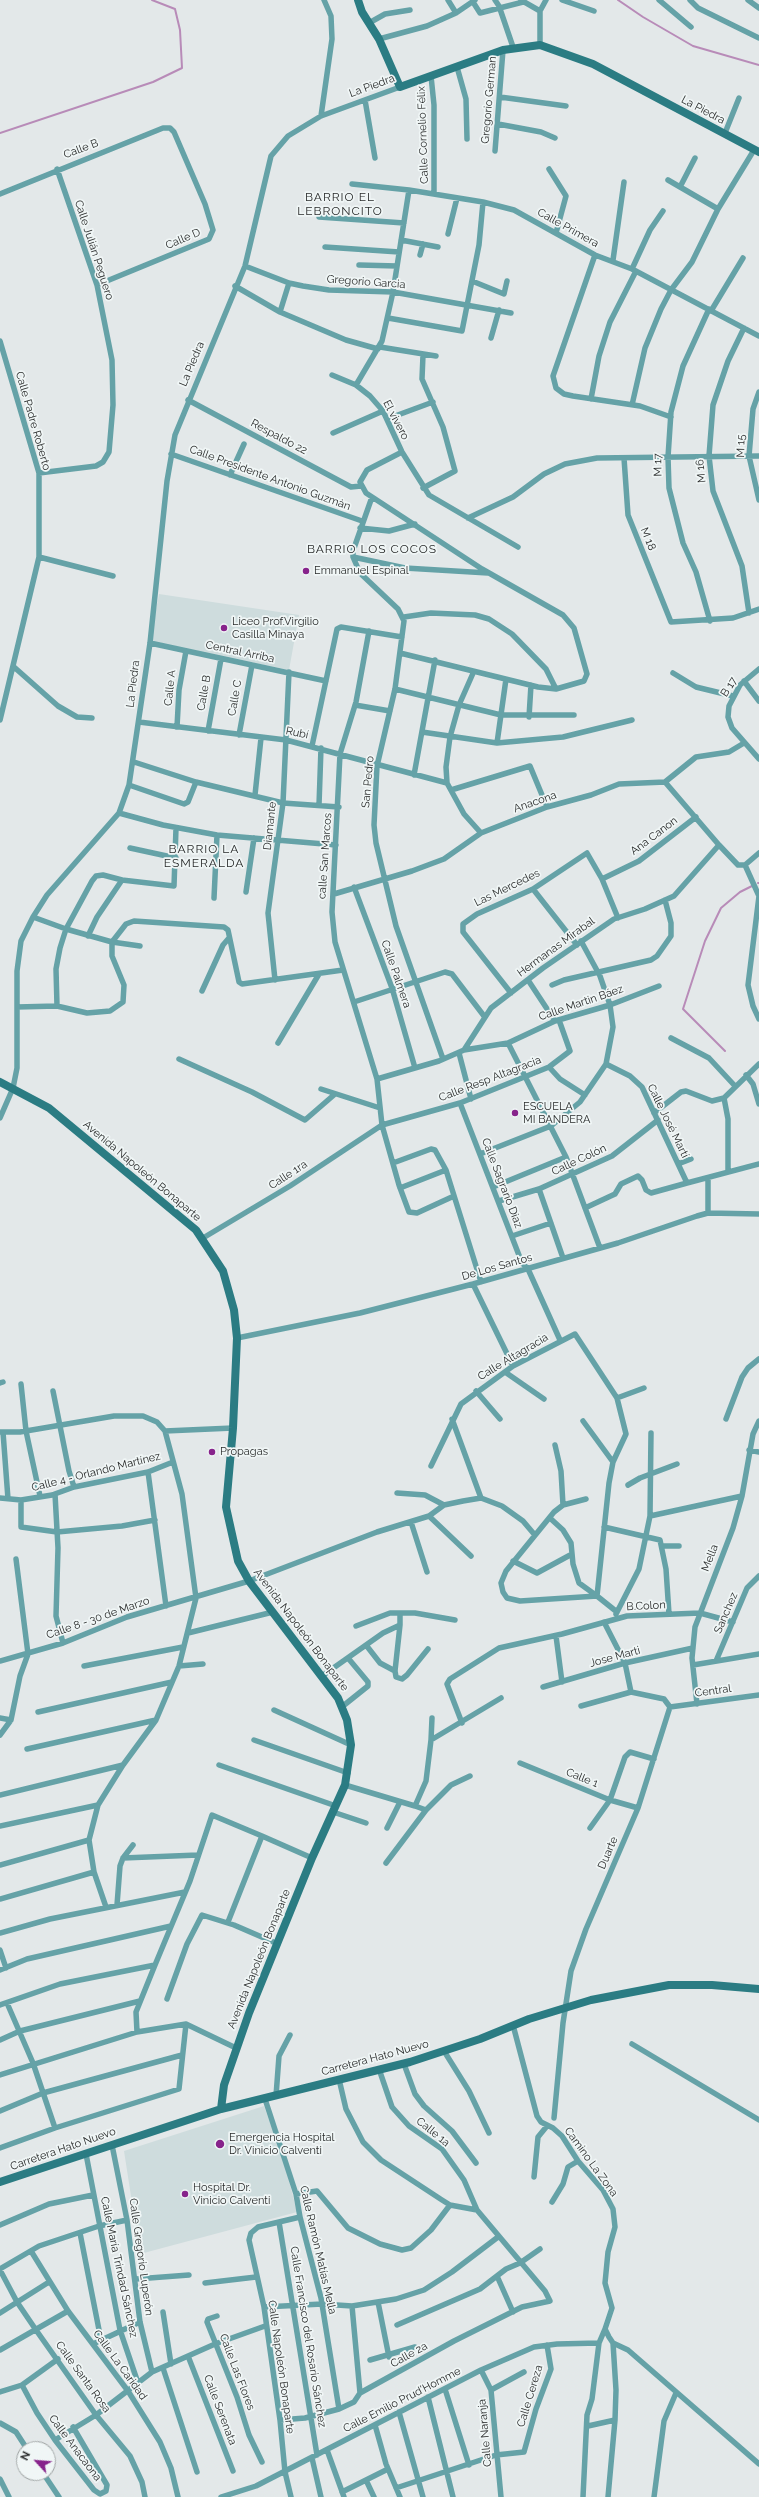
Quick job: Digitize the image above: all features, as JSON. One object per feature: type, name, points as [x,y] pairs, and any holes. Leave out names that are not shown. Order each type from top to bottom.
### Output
[{"type":"main road","points":[[358,0],[369,23],[379,39],[400,87]]},
{"type":"main road","name":"La Piedra","points":[[400,87],[503,50],[540,45],[593,64],[725,133],[756,151]]},
{"type":"main road","name":"Avenida Napoleón Bonaparte","points":[[0,1082],[49,1108],[196,1230],[203,1238],[223,1271],[234,1310],[237,1338],[233,1428],[226,1507],[238,1561],[249,1580],[343,1706],[351,1744],[348,1773],[345,1785],[312,1858],[236,2048],[224,2085],[221,2109]]},
{"type":"main road","name":"Carretera Hato Nuevo","points":[[0,2182],[221,2109],[404,2064],[565,2007],[668,1984],[712,1985],[759,1989]]},
{"type":"street","points":[[321,116],[332,38],[331,16],[324,0]]},
{"type":"street","points":[[448,0],[456,13]]},
{"type":"street","points":[[495,0],[499,6],[514,48]]},
{"type":"street","points":[[540,45],[540,10],[546,0]]},
{"type":"street","points":[[562,0],[594,11]]},
{"type":"street","points":[[659,0],[691,27]]},
{"type":"street","points":[[690,0],[698,8],[759,38]]},
{"type":"street","points":[[748,0],[759,8]]},
{"type":"street","points":[[379,39],[427,26],[456,13],[474,1],[480,14],[499,6],[522,1],[540,10]]},
{"type":"street","points":[[369,23],[385,14],[410,10]]},
{"type":"street","name":"Gregorio German","points":[[495,151],[503,50]]},
{"type":"street","points":[[457,67],[466,99],[467,140]]},
{"type":"street","name":"Calle Cornelio Félix","points":[[431,76],[434,105],[434,194]]},
{"type":"street","name":"La Piedra","points":[[0,1118],[13,1088],[17,1068],[16,971],[21,941],[33,917],[47,895],[119,813],[129,785],[134,762],[150,642],[171,454],[175,435],[235,286],[245,266],[271,156],[288,136],[321,116],[400,87]]},
{"type":"street","points":[[500,97],[566,106]]},
{"type":"street","points":[[725,133],[739,98]]},
{"type":"street","points":[[365,100],[375,158]]},
{"type":"street","points":[[498,124],[541,132],[555,138]]},
{"type":"street","name":"Calle B","points":[[0,194],[58,169],[163,128],[170,128]]},
{"type":"street","name":"Calle D","points":[[98,285],[209,239],[213,230],[205,204],[177,138],[170,128]]},
{"type":"street","points":[[632,405],[645,348],[671,290],[692,262],[718,209],[756,151]]},
{"type":"street","points":[[680,187],[695,158]]},
{"type":"street","name":"Calle Julián Peguero","points":[[39,473],[96,466],[103,462],[109,452],[113,405],[112,360],[98,285],[58,169]]},
{"type":"street","points":[[549,169],[566,196],[556,232]]},
{"type":"street","points":[[668,180],[718,209]]},
{"type":"street","points":[[613,260],[624,182]]},
{"type":"street","name":"Calle Primera","points":[[352,184],[409,190],[483,202],[518,212],[595,255],[613,260],[634,270],[759,336]]},
{"type":"street","points":[[356,385],[379,348],[388,318],[409,190]]},
{"type":"street","points":[[448,234],[457,198]]},
{"type":"street","points":[[388,318],[462,330],[479,245],[483,202]]},
{"type":"street","points":[[591,399],[599,356],[610,322],[634,270],[650,230],[663,211]]},
{"type":"street","points":[[319,217],[404,223]]},
{"type":"street","points":[[401,240],[438,247]]},
{"type":"street","points":[[420,255],[423,244]]},
{"type":"street","points":[[325,247],[399,252]]},
{"type":"street","points":[[595,255],[553,376],[556,388],[564,394],[632,405],[671,417]]},
{"type":"street","name":"M 17","points":[[710,621],[696,572],[683,543],[669,488],[668,457],[671,417],[683,366],[710,310],[742,258]]},
{"type":"street","points":[[359,265],[397,266]]},
{"type":"street","name":"Gregorio Garcia","points":[[245,266],[289,283],[329,290],[393,292],[511,313]]},
{"type":"street","points":[[472,281],[504,294],[508,281]]},
{"type":"street","points":[[280,312],[289,283]]},
{"type":"street","points":[[235,286],[280,312],[346,340],[379,348],[436,356]]},
{"type":"street","points":[[491,338],[499,310]]},
{"type":"street","name":"M 16","points":[[744,328],[728,361],[713,405],[709,456],[713,491],[742,566],[749,612]]},
{"type":"street","name":"Calle Padre Roberto","points":[[0,340],[39,473],[39,557],[14,667],[0,720]]},
{"type":"street","points":[[423,355],[422,379],[447,438],[455,471],[423,488]]},
{"type":"street","name":"El vivero","points":[[332,375],[356,385],[370,396],[383,411],[402,452],[423,488],[435,500],[518,548]]},
{"type":"street","name":"M 15","points":[[759,392],[754,408],[749,456],[759,500]]},
{"type":"street","name":"Respaldo 22","points":[[188,400],[351,487],[361,486]]},
{"type":"street","points":[[387,419],[433,402]]},
{"type":"street","points":[[333,433],[383,411]]},
{"type":"street","points":[[230,474],[244,444]]},
{"type":"street","points":[[400,652],[531,685],[556,689],[584,681],[586,678],[574,628],[563,615],[490,573],[372,497],[361,486],[362,476],[367,470],[402,452]]},
{"type":"street","name":"Calle Presidente Antonio Guzmàn","points":[[171,454],[362,521]]},
{"type":"street","points":[[468,518],[513,497],[544,474],[565,464],[597,458],[759,456]]},
{"type":"street","name":"M 18","points":[[624,458],[628,515],[670,621],[672,623],[710,621]]},
{"type":"street","points":[[372,497],[362,521],[353,557],[360,573],[404,617],[431,613],[475,615],[489,619],[512,634],[541,664],[556,689]]},
{"type":"street","points":[[360,528],[389,531],[415,524]]},
{"type":"street","points":[[39,557],[113,576]]},
{"type":"street","points":[[353,557],[405,568],[490,573]]},
{"type":"street","points":[[710,621],[733,618],[759,609]]},
{"type":"street","name":"San Pedro","points":[[404,617],[395,689],[377,766],[374,834],[383,879],[396,926],[443,1059]]},
{"type":"street","points":[[312,746],[337,629],[341,627],[402,637]]},
{"type":"street","name":"calle San Marcos","points":[[369,631],[355,705],[340,754],[339,807],[334,894],[334,932],[343,970],[377,1079],[382,1125],[400,1188],[409,1212],[413,1214],[454,1196]]},
{"type":"street","name":"Central Arriba","points":[[150,642],[221,659],[326,680]]},
{"type":"street","name":"Calle A","points":[[177,727],[179,690],[186,651]]},
{"type":"street","name":"Calle B","points":[[208,731],[221,659]]},
{"type":"street","points":[[414,775],[435,660]]},
{"type":"street","name":"Calle C","points":[[239,735],[252,665]]},
{"type":"street","points":[[14,667],[58,706],[77,717],[92,718]]},
{"type":"street","name":"B 17","points":[[759,669],[744,681],[733,696],[729,706],[728,717],[732,728],[759,759]]},
{"type":"street","points":[[474,671],[459,705],[450,737],[446,767],[447,783],[464,814],[481,833]]},
{"type":"street","name":"Diamante","points":[[275,980],[268,913],[283,803],[289,672]]},
{"type":"street","points":[[673,673],[696,687],[733,696]]},
{"type":"street","points":[[497,742],[499,715],[506,679]]},
{"type":"street","points":[[744,681],[759,700]]},
{"type":"street","points":[[529,717],[531,685]]},
{"type":"street","points":[[395,689],[499,715],[529,717],[574,715]]},
{"type":"street","points":[[355,705],[390,711]]},
{"type":"street","points":[[422,732],[450,737],[497,742],[563,737],[632,720]]},
{"type":"street","name":"Rubí","points":[[139,722],[286,740],[321,748],[377,766],[447,783]]},
{"type":"street","points":[[255,795],[261,738]]},
{"type":"street","points":[[744,743],[729,752],[696,757],[665,782],[738,865],[745,865],[759,853]]},
{"type":"street","points":[[319,805],[321,748]]},
{"type":"street","points":[[134,762],[196,782],[255,795],[283,803],[339,807]]},
{"type":"street","points":[[451,790],[530,766],[547,807]]},
{"type":"street","points":[[129,785],[184,804],[188,802],[196,782]]},
{"type":"street","name":"Anacona","points":[[334,894],[444,859],[481,833],[547,807],[591,795],[619,784],[665,782]]},
{"type":"street","points":[[119,813],[176,828],[217,835],[336,845]]},
{"type":"street","name":"Ana Canon","points":[[602,878],[639,861],[696,817]]},
{"type":"street","points":[[56,1006],[56,963],[66,929],[94,878],[103,875],[122,880],[174,886],[176,828]]},
{"type":"street","points":[[214,898],[217,835]]},
{"type":"street","points":[[246,892],[254,838]]},
{"type":"street","name":"Hermanas Mirabal","points":[[462,1052],[484,1016],[511,993],[579,943],[618,918],[674,896],[720,845]]},
{"type":"street","points":[[130,848],[176,858]]},
{"type":"street","name":"Las Mercedes","points":[[511,993],[463,932],[463,924],[477,914],[533,889],[587,853],[602,878]]},
{"type":"street","points":[[745,865],[759,896],[748,985],[758,1016]]},
{"type":"street","points":[[602,878],[618,918]]},
{"type":"street","points":[[88,936],[97,917],[122,880]]},
{"type":"street","name":"Calle Palmera","points":[[354,888],[392,988],[415,1068]]},
{"type":"street","points":[[480,1154],[551,1126],[585,1095],[606,1064],[613,1027],[610,1005],[598,973],[579,943],[533,889]]},
{"type":"street","points":[[552,985],[564,980],[651,960],[657,956],[671,936],[671,923],[665,900]]},
{"type":"street","points":[[33,917],[88,936],[112,942],[140,946]]},
{"type":"street","points":[[17,1007],[56,1006],[87,1013],[110,1011],[118,1007],[123,1002],[124,985],[112,956],[112,942],[126,924],[134,920],[222,926],[228,930],[240,984],[343,970]]},
{"type":"street","points":[[202,991],[223,944],[229,938]]},
{"type":"street","points":[[354,1002],[392,988],[445,972],[452,974],[484,1016]]},
{"type":"street","points":[[278,1043],[319,974]]},
{"type":"street","points":[[528,980],[557,1020]]},
{"type":"street","name":"Calle Martin Báez","points":[[462,1052],[508,1043],[557,1020],[610,1005],[659,986]]},
{"type":"street","name":"Calle Resp Altagracia","points":[[382,1125],[460,1103],[549,1067],[570,1050],[557,1020]]},
{"type":"street","points":[[670,1038],[709,1058],[735,1086]]},
{"type":"street","points":[[508,1043],[566,1157],[600,1248]]},
{"type":"street","points":[[377,1079],[462,1052],[471,1099]]},
{"type":"street","points":[[179,1059],[252,1092],[305,1120],[335,1094]]},
{"type":"street","name":"Calle José Martí","points":[[606,1064],[630,1076],[642,1087],[687,1183]]},
{"type":"street","points":[[654,1113],[681,1092],[686,1091],[712,1101],[724,1098],[746,1074],[759,1064]]},
{"type":"street","points":[[549,1067],[560,1079],[585,1095]]},
{"type":"street","points":[[746,1074],[753,1084],[759,1104]]},
{"type":"street","points":[[322,1090],[380,1108]]},
{"type":"street","points":[[724,1098],[728,1119],[728,1172]]},
{"type":"street","name":"Calle Sagrario Diaz","points":[[460,1103],[494,1187],[522,1263],[528,1269],[560,1340]]},
{"type":"street","name":"Calle Colón","points":[[499,1201],[539,1189],[573,1175],[612,1156],[658,1120]]},
{"type":"street","name":"Calle 1ra","points":[[203,1238],[290,1186],[382,1125]]},
{"type":"street","points":[[393,1163],[431,1149],[435,1150],[446,1170],[482,1282]]},
{"type":"street","points":[[494,1187],[566,1157]]},
{"type":"street","points":[[678,1164],[691,1158]]},
{"type":"street","points":[[585,1208],[615,1194],[621,1184],[638,1176],[642,1180],[648,1193],[652,1193],[759,1164]]},
{"type":"street","points":[[400,1188],[446,1170]]},
{"type":"street","points":[[708,1179],[708,1213]]},
{"type":"street","points":[[539,1189],[564,1258]]},
{"type":"street","name":"De Los Santos","points":[[237,1338],[360,1313],[482,1282],[600,1248],[708,1213],[759,1214]]},
{"type":"street","points":[[512,1236],[551,1223]]},
{"type":"street","points":[[473,1284],[513,1366]]},
{"type":"street","name":"Calle Altagracia","points":[[431,1466],[452,1419],[461,1404],[476,1391],[513,1366],[560,1340],[575,1334],[617,1398]]},
{"type":"street","points":[[726,1419],[742,1377],[748,1368],[759,1359]]},
{"type":"street","points":[[505,1372],[544,1399]]},
{"type":"street","points":[[21,1384],[26,1431],[40,1496]]},
{"type":"street","points":[[597,1596],[604,1527],[613,1462],[626,1434],[617,1398],[644,1388]]},
{"type":"street","points":[[54,1391],[69,1471],[74,1487]]},
{"type":"street","points":[[476,1391],[500,1419]]},
{"type":"street","points":[[8,1499],[1,1432],[26,1431],[114,1416],[143,1416],[157,1422],[165,1431],[182,1494],[196,1598],[179,1666],[156,1720],[123,1765],[98,1805],[89,1840],[94,1872],[106,1907]]},
{"type":"street","points":[[452,1419],[481,1498]]},
{"type":"street","points":[[583,1421],[613,1462]]},
{"type":"street","name":"Mella","points":[[697,1704],[692,1665],[696,1627],[733,1528],[742,1496],[752,1434],[759,1421]]},
{"type":"street","points":[[165,1431],[233,1428]]},
{"type":"street","points":[[614,1620],[639,1569],[650,1516],[652,1473],[651,1433]]},
{"type":"street","points":[[555,1445],[561,1471],[563,1505]]},
{"type":"street","points":[[749,1450],[759,1452]]},
{"type":"street","name":"Calle 4 - Orlando Martínez","points":[[0,1498],[21,1500],[55,1494],[74,1487],[148,1472],[173,1462]]},
{"type":"street","points":[[628,1485],[652,1473],[677,1464]]},
{"type":"street","points":[[148,1472],[166,1606]]},
{"type":"street","points":[[397,1493],[425,1495],[444,1505],[481,1498],[502,1506],[516,1515],[534,1534]]},
{"type":"street","points":[[55,1494],[57,1532],[56,1616],[63,1642]]},
{"type":"street","points":[[650,1516],[742,1496]]},
{"type":"street","points":[[21,1500],[21,1526],[57,1532],[122,1526],[155,1520]]},
{"type":"street","points":[[586,1500],[563,1505],[554,1512],[551,1519],[534,1534],[513,1561],[500,1583],[507,1598],[520,1601],[597,1596]]},
{"type":"street","name":"Calle 8 - 30 de Marzo","points":[[0,1661],[28,1654],[63,1642],[127,1617],[196,1598],[249,1580],[377,1532],[429,1516],[444,1505]]},
{"type":"street","points":[[429,1516],[471,1556]]},
{"type":"street","points":[[551,1519],[563,1530],[571,1543],[575,1576],[579,1583],[617,1612]]},
{"type":"street","points":[[411,1522],[427,1572]]},
{"type":"street","points":[[604,1527],[646,1535],[660,1540],[663,1546],[669,1614]]},
{"type":"street","points":[[663,1546],[679,1546]]},
{"type":"street","points":[[513,1561],[537,1573],[572,1554]]},
{"type":"street","points":[[0,1735],[11,1720],[20,1676],[28,1654],[16,1559]]},
{"type":"street","name":"Sanchez","points":[[716,1661],[747,1588],[759,1576]]},
{"type":"street","points":[[188,1633],[273,1612]]},
{"type":"street","points":[[356,1626],[390,1613],[455,1620]]},
{"type":"street","points":[[400,1613],[395,1671],[396,1677],[402,1679],[428,1649]]},
{"type":"street","name":"B.Colon","points":[[462,1723],[447,1684],[450,1678],[499,1648],[556,1636],[627,1616],[700,1614],[733,1622]]},
{"type":"street","points":[[604,1622],[625,1664],[631,1692]]},
{"type":"street","points":[[322,1676],[383,1633],[400,1625]]},
{"type":"street","points":[[556,1636],[562,1682]]},
{"type":"street","points":[[366,1645],[380,1663],[395,1671]]},
{"type":"street","points":[[84,1666],[183,1647]]},
{"type":"street","name":"Jose Marti","points":[[543,1687],[625,1664],[693,1648]]},
{"type":"street","points":[[692,1665],[759,1654]]},
{"type":"street","points":[[343,1706],[368,1686],[348,1658]]},
{"type":"street","points":[[179,1666],[203,1664]]},
{"type":"street","points":[[38,1712],[172,1682]]},
{"type":"street","points":[[581,1706],[631,1692],[664,1699],[670,1707]]},
{"type":"street","name":"Central","points":[[670,1707],[759,1695]]},
{"type":"street","points":[[431,1740],[462,1723],[501,1698]]},
{"type":"street","name":"Duarte","points":[[554,2118],[565,2007],[571,1971],[586,1929],[638,1808],[670,1707]]},
{"type":"street","points":[[274,1710],[351,1744]]},
{"type":"street","points":[[0,1718],[11,1720]]},
{"type":"street","points":[[416,1806],[426,1781],[432,1718]]},
{"type":"street","points":[[27,1749],[156,1720]]},
{"type":"street","points":[[254,1740],[348,1773]]},
{"type":"street","points":[[590,1828],[610,1800],[625,1757],[630,1752],[654,1759]]},
{"type":"street","name":"Calle 1","points":[[520,1763],[610,1800],[638,1808]]},
{"type":"street","points":[[219,1764],[366,1823]]},
{"type":"street","points":[[0,1795],[123,1765]]},
{"type":"street","points":[[386,1863],[426,1810],[450,1785],[470,1776]]},
{"type":"street","points":[[345,1785],[426,1810]]},
{"type":"street","points":[[387,1828],[400,1802]]},
{"type":"street","points":[[0,1826],[98,1805]]},
{"type":"street","points":[[137,2032],[136,2012],[185,1892],[212,1815],[312,1858]]},
{"type":"street","points":[[228,1922],[262,1836]]},
{"type":"street","points":[[0,1865],[89,1840]]},
{"type":"street","points":[[117,1905],[120,1866],[123,1858],[133,1845]]},
{"type":"street","points":[[123,1858],[198,1855]]},
{"type":"street","points":[[0,1899],[94,1872]]},
{"type":"street","points":[[0,1933],[50,1919],[185,1892]]},
{"type":"street","points":[[167,1999],[187,1944],[202,1915],[228,1922],[278,1944]]},
{"type":"street","points":[[0,1970],[27,1959],[171,1926]]},
{"type":"street","points":[[0,1950],[6,1968]]},
{"type":"street","points":[[0,2005],[60,1984],[155,1965]]},
{"type":"street","points":[[0,2040],[20,2032],[140,2001]]},
{"type":"street","points":[[7,2002],[33,2063],[55,2128]]},
{"type":"street","points":[[0,2075],[33,2063],[137,2032],[186,2024],[236,2048]]},
{"type":"street","points":[[0,2148],[55,2128],[180,2089],[186,2024]]},
{"type":"street","name":"Camino La Zona","points":[[513,2026],[537,2116],[546,2126],[554,2128],[562,2136],[578,2161],[603,2190],[613,2209],[615,2227],[608,2252],[605,2283],[612,2308],[599,2343],[592,2399],[587,2415],[588,2426],[583,2497]]},
{"type":"street","points":[[276,2096],[279,2056],[290,2035]]},
{"type":"street","points":[[632,2044],[759,2120]]},
{"type":"street","points":[[444,2051],[469,2091],[488,2133]]},
{"type":"street","points":[[0,2111],[43,2093],[182,2055]]},
{"type":"street","points":[[404,2064],[415,2094],[424,2106],[452,2131],[476,2163]]},
{"type":"street","name":"Calle 1a","points":[[379,2069],[392,2107],[409,2126],[442,2149],[464,2180],[477,2210],[545,2291],[550,2301]]},
{"type":"street","points":[[339,2079],[346,2109],[363,2142],[381,2160],[450,2205],[477,2210]]},
{"type":"street","name":"Calle Ramón Matías Mella","points":[[265,2099],[296,2194],[300,2217],[322,2304],[339,2409]]},
{"type":"street","points":[[534,2177],[538,2137],[546,2126]]},
{"type":"street","name":"Calle Gregorio Luperón","points":[[112,2145],[127,2220],[136,2279],[140,2322],[152,2372]]},
{"type":"street","name":"Calle María Trindad Sánchez","points":[[86,2154],[120,2330],[138,2383]]},
{"type":"street","points":[[552,2202],[563,2184],[568,2167],[578,2161]]},
{"type":"street","points":[[296,2194],[317,2191],[348,2228],[380,2244],[402,2250],[411,2248],[431,2230],[450,2205]]},
{"type":"street","points":[[0,2225],[49,2204],[94,2195]]},
{"type":"street","points":[[280,2222],[300,2217]]},
{"type":"street","points":[[0,2269],[31,2251],[99,2226],[127,2220]]},
{"type":"street","name":"Calle Napoleón Bonaparte","points":[[280,2222],[258,2228],[251,2233],[249,2240],[256,2277],[264,2307],[265,2326],[280,2420],[285,2472],[291,2497]]},
{"type":"street","name":"Calle Francisco del Rosario Sánchez","points":[[280,2222],[292,2306],[311,2416],[321,2497]]},
{"type":"street","points":[[80,2233],[101,2340]]},
{"type":"street","points":[[264,2307],[322,2304],[352,2306],[378,2302],[424,2290],[452,2272],[498,2236]]},
{"type":"street","points":[[397,2325],[480,2289],[497,2276],[520,2263],[540,2249]]},
{"type":"street","name":"Calle La Caridad","points":[[31,2251],[68,2311],[128,2391],[160,2442],[171,2468],[178,2497]]},
{"type":"street","name":"Calle Santa Rosa","points":[[0,2269],[17,2302],[36,2330],[96,2414],[130,2456],[142,2482],[145,2497]]},
{"type":"street","points":[[136,2279],[189,2275]]},
{"type":"street","points":[[497,2276],[513,2312]]},
{"type":"street","points":[[206,2283],[256,2277]]},
{"type":"street","points":[[0,2313],[49,2282]]},
{"type":"street","name":"Calle 2a","points":[[280,2420],[311,2416],[339,2409],[354,2402],[360,2393],[522,2307],[550,2301]]},
{"type":"street","points":[[378,2302],[389,2357]]},
{"type":"street","points":[[352,2306],[360,2393]]},
{"type":"street","points":[[0,2350],[68,2311]]},
{"type":"street","points":[[162,2312],[171,2364]]},
{"type":"street","name":"Calle Las Flores","points":[[217,2316],[208,2319],[208,2322],[215,2344],[238,2397],[249,2435],[262,2462]]},
{"type":"street","points":[[93,2344],[120,2330],[140,2322]]},
{"type":"street","points":[[55,2440],[73,2427],[96,2414],[152,2372],[215,2344],[265,2326]]},
{"type":"street","points":[[605,2329],[613,2343],[616,2390],[615,2420],[608,2497]]},
{"type":"street","name":"Calle Emilio Prud'Homme","points":[[221,2497],[256,2486],[481,2370],[534,2347],[599,2343]]},
{"type":"street","points":[[613,2343],[628,2350],[759,2464]]},
{"type":"street","name":"Calle Cereza","points":[[496,2455],[523,2452],[551,2370],[547,2345]]},
{"type":"street","points":[[370,2360],[389,2357],[415,2348]]},
{"type":"street","name":"Calle Serenata","points":[[188,2356],[233,2471]]},
{"type":"street","points":[[0,2392],[22,2385],[58,2359]]},
{"type":"street","points":[[163,2368],[197,2472]]},
{"type":"street","name":"Calle Naranja","points":[[481,2370],[491,2390],[501,2497]]},
{"type":"street","points":[[491,2390],[524,2372]]},
{"type":"street","name":"Calle Anacaona","points":[[22,2385],[37,2413],[55,2440],[94,2490],[100,2494],[106,2491],[107,2485],[73,2427]]},
{"type":"street","points":[[445,2389],[469,2465]]},
{"type":"street","points":[[654,2497],[664,2421],[676,2393]]},
{"type":"street","points":[[428,2397],[453,2497]]},
{"type":"street","points":[[399,2412],[417,2482],[423,2497]]},
{"type":"street","points":[[588,2426],[615,2420]]},
{"type":"street","points":[[0,2423],[16,2432],[22,2441]]},
{"type":"street","points":[[375,2425],[388,2469],[400,2497]]},
{"type":"street","points":[[327,2450],[343,2495],[366,2480],[388,2469]]},
{"type":"street","points":[[396,2488],[446,2473],[496,2455]]},
{"type":"street","points":[[0,2479],[9,2497]]},
{"type":"street","points":[[366,2480],[374,2497]]},
{"type":"street","points":[[48,2481],[59,2497]]},
{"type":"shaded area","name":"Liceo Prof.Virgilio Casilla Minaya","points":[[159,594],[299,615],[289,670],[150,642]]},
{"type":"shaded area","points":[[264,2106],[284,2161],[297,2212],[140,2254],[124,2151]]},
{"type":"waterway","points":[[0,133],[153,82],[182,68],[180,30],[175,9],[152,0]]},
{"type":"waterway","points":[[618,0],[643,17],[693,46],[759,65]]},
{"type":"waterway","points":[[725,1051],[683,1009],[705,941],[721,908],[740,892],[754,885]]},
{"type":"place","name":"Emmanuel Espinal","points":[[306,571]]},
{"type":"place","name":"Liceo Prof.Virgilio Casilla Minaya","points":[[224,628]]},
{"type":"place","name":"ESCUELA MI BANDERA","points":[[515,1113]]},
{"type":"place","name":"Propagas","points":[[212,1452]]},
{"type":"place","name":"Emergencia Hospital Dr. Vinicio Calventi","points":[[220,2144]]},
{"type":"place","name":"Hospital Dr. Vinicio Calventi","points":[[185,2194]]},
{"type":"district","name":"BARRIO EL LEBRONCITO","points":[[340,204]]},
{"type":"district","name":"BARRIO LOS COCOS","points":[[372,549]]},
{"type":"district","name":"BARRIO LA ESMERALDA","points":[[204,856]]}]
